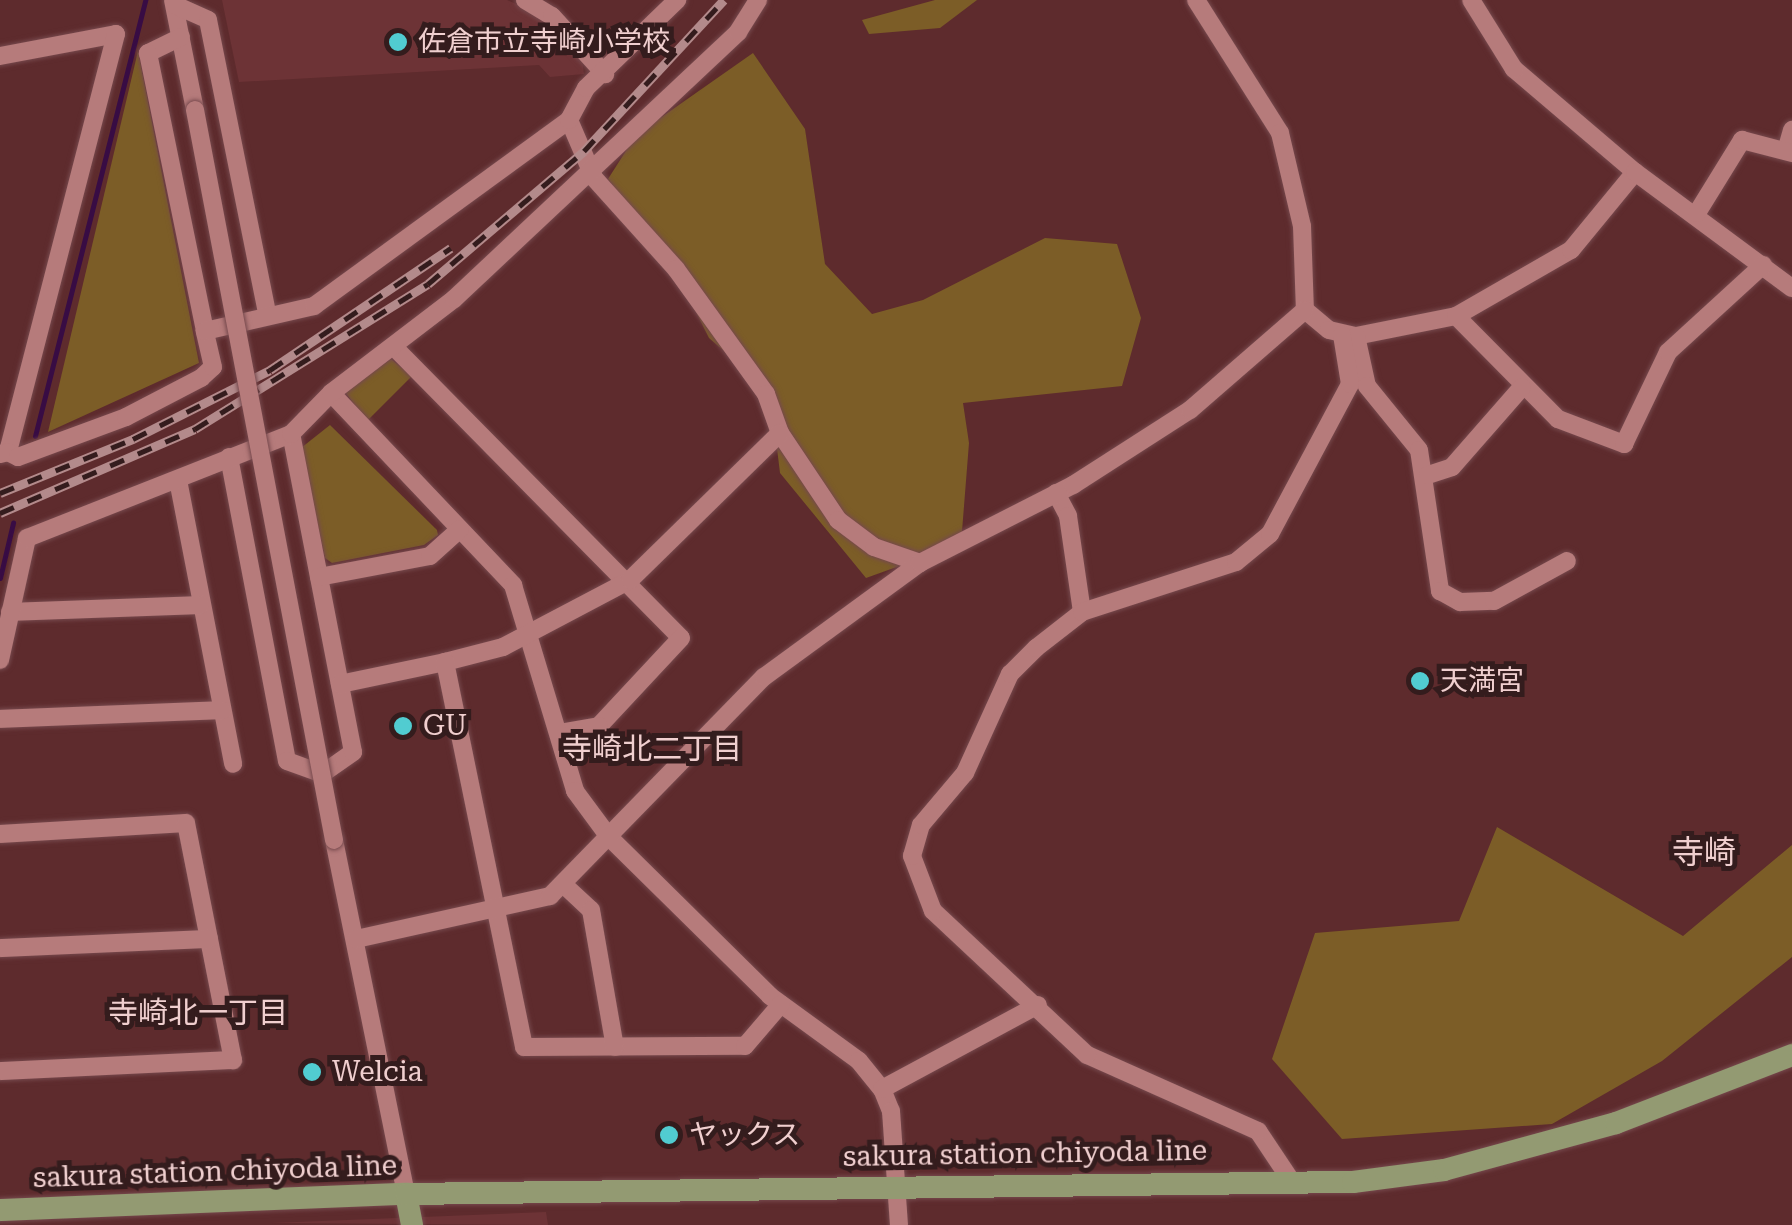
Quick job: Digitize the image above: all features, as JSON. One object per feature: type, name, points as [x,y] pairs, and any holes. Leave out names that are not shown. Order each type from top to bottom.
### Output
[{"type":"main road","name":"sakura station chiyoda line","points":[[0,1210],[406,1194],[1292,1182],[1444,1170],[1691,1098],[1792,1055]]},
{"type":"main road","points":[[406,1194],[412,1225]]},
{"type":"street","points":[[524,0],[552,16],[605,74]]},
{"type":"street","points":[[204,331],[267,312],[314,306],[568,120],[586,88],[605,74],[677,0]]},
{"type":"street","points":[[0,660],[27,538],[291,434],[331,392],[395,348],[592,169],[738,32],[758,0]]},
{"type":"street","points":[[1196,0],[1280,133],[1302,226],[1305,310]]},
{"type":"street","points":[[1471,0],[1514,69],[1635,172],[1697,213],[1792,288]]},
{"type":"street","points":[[174,2],[334,840],[406,1194]]},
{"type":"street","points":[[174,2],[208,20],[267,312]]},
{"type":"street","points":[[0,56],[116,34],[4,453],[18,457],[90,431],[201,378],[214,367],[148,53],[181,37]]},
{"type":"street","points":[[568,120],[592,169],[766,394],[780,433],[838,520],[874,547],[920,563]]},
{"type":"street","points":[[1697,213],[1742,140],[1789,152],[1792,130]]},
{"type":"street","points":[[1349,336],[1456,316],[1571,250],[1635,172]]},
{"type":"street","points":[[1456,316],[1558,419],[1613,443],[1631,442],[1656,367],[1763,265]]},
{"type":"street","points":[[1305,310],[1349,336],[1366,386],[1420,450],[1428,476],[1440,591],[1460,602],[1494,601],[1567,561]]},
{"type":"street","points":[[356,939],[550,896],[764,676],[920,563],[1056,493],[1190,410],[1305,310]]},
{"type":"street","points":[[1292,1182],[1258,1130],[1087,1055],[1038,1005],[933,911],[913,844],[965,774],[1010,674],[1082,612],[1226,566],[1260,546],[1350,384],[1349,336]]},
{"type":"street","points":[[395,348],[630,580],[681,638],[599,726],[560,733]]},
{"type":"street","points":[[1428,476],[1452,467],[1522,386]]},
{"type":"street","points":[[331,392],[513,585],[532,631],[575,791],[609,837],[781,1004],[858,1061],[882,1089],[899,1186],[899,1225]]},
{"type":"street","points":[[340,684],[446,662],[532,631],[630,580],[780,433]]},
{"type":"street","points":[[291,434],[353,752],[322,774]]},
{"type":"street","points":[[229,457],[287,762],[322,774]]},
{"type":"street","points":[[178,480],[233,764]]},
{"type":"street","points":[[1056,493],[1068,516],[1082,612]]},
{"type":"street","points":[[319,577],[430,556],[460,529]]},
{"type":"street","points":[[10,612],[200,605]]},
{"type":"street","points":[[446,662],[524,1048],[745,1046],[781,1004]]},
{"type":"street","points":[[0,719],[222,710]]},
{"type":"street","points":[[0,834],[186,823],[234,1060],[0,1071]]},
{"type":"street","points":[[562,884],[590,910],[615,1047]]},
{"type":"street","points":[[0,948],[209,939]]},
{"type":"street","points":[[882,1089],[1038,1005]]},
{"type":"shaded area","name":"佐倉市立寺崎小学校","points":[[222,0],[507,0],[542,15],[582,59],[584,74],[550,77],[539,65],[239,82]]},
{"type":"shaded area","points":[[935,0],[977,0],[940,28],[869,34],[862,20]]},
{"type":"shaded area","points":[[138,51],[199,363],[48,432]]},
{"type":"shaded area","points":[[753,53],[805,129],[825,264],[872,314],[923,300],[1045,238],[1117,244],[1141,318],[1122,386],[963,403],[969,443],[961,544],[866,578],[780,473],[770,391],[709,338],[672,264],[608,179],[636,135]]},
{"type":"shaded area","points":[[391,359],[412,376],[367,421],[345,392]]},
{"type":"shaded area","points":[[330,425],[438,535],[424,545],[332,563],[325,558],[301,448]]},
{"type":"shaded area","points":[[1497,827],[1683,936],[1792,845],[1792,957],[1662,1061],[1552,1124],[1342,1139],[1272,1059],[1315,933],[1459,921]]},
{"type":"shaded area","points":[[546,1212],[548,1225],[271,1223]]},
{"type":"waterway","points":[[35,436],[145,0]]},
{"type":"waterway","points":[[0,578],[13,523]]},
{"type":"railway","points":[[0,513],[195,429],[428,284],[584,151],[724,0]]},
{"type":"railway","points":[[0,493],[133,439],[270,370],[451,248]]},
{"type":"place","name":"佐倉市立寺崎小学校","points":[[398,42]]},
{"type":"place","name":"天満宮","points":[[1420,681]]},
{"type":"place","name":"GU","points":[[403,726]]},
{"type":"place","name":"Welcia","points":[[312,1072]]},
{"type":"place","name":"ヤックス","points":[[669,1135]]},
{"type":"district","name":"寺崎北二丁目","points":[[652,749]]},
{"type":"district","name":"寺崎","points":[[1704,852]]},
{"type":"district","name":"寺崎北一丁目","points":[[198,1013]]}]
